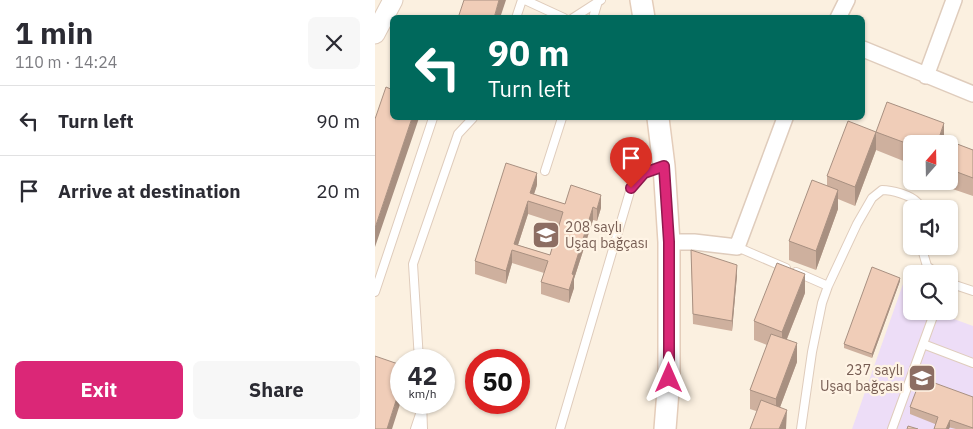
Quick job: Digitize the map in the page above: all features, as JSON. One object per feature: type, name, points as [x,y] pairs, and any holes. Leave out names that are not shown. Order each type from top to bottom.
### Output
[{"type":"main road","points":[[641,0],[644,15]]},
{"type":"main road","points":[[658,120],[664,166],[669,242],[669,378],[665,429]]},
{"type":"street","points":[[375,34],[393,0]]},
{"type":"street","points":[[840,15],[847,0]]},
{"type":"street","points":[[927,76],[953,0]]},
{"type":"street","points":[[865,50],[973,94]]},
{"type":"street","points":[[669,242],[694,242],[737,248],[784,120]]},
{"type":"lane","points":[[517,15],[524,0],[556,15]]},
{"type":"lane","points":[[578,15],[599,1]]},
{"type":"lane","points":[[594,15],[599,1]]},
{"type":"lane","points":[[375,292],[432,120]]},
{"type":"lane","points":[[418,349],[413,264],[458,134],[471,120]]},
{"type":"lane","points":[[545,171],[561,120]]},
{"type":"lane","points":[[560,429],[631,188],[644,173],[664,166]]},
{"type":"lane","points":[[801,429],[812,352],[822,303],[857,224],[871,198],[882,190],[891,190],[914,200]]},
{"type":"lane","points":[[737,248],[828,286]]},
{"type":"lane","points":[[958,286],[973,291]]},
{"type":"lane","points":[[892,429],[932,320]]},
{"type":"lane","points":[[923,344],[973,363]]},
{"type":"lane","points":[[415,429],[419,414]]},
{"type":"lane","points":[[422,414],[423,429]]},
{"type":"shaded area","name":"237 saylı Uşaq bağçası","points":[[903,284],[903,320],[957,320],[973,326],[973,429],[852,429]]},
{"type":"building","points":[[464,0],[499,0],[495,15],[459,15]]},
{"type":"building","points":[[386,87],[390,89],[390,120],[411,120],[375,228],[375,119]]},
{"type":"building","points":[[887,102],[944,123],[940,135],[903,135],[903,142],[876,132]]},
{"type":"building","points":[[848,121],[876,132],[855,187],[827,176]]},
{"type":"building","points":[[958,144],[973,150],[973,178],[958,172]]},
{"type":"building","points":[[506,163],[537,173],[530,193],[565,204],[571,185],[601,195],[597,209],[593,207],[572,274],[574,275],[569,290],[541,282],[548,261],[512,250],[506,271],[475,261]],"holes":[[[528,201],[563,212],[550,255],[514,244]]]},
{"type":"building","points":[[812,180],[838,190],[816,251],[789,241]]},
{"type":"building","points":[[691,250],[737,265],[732,321],[693,314]]},
{"type":"building","points":[[777,263],[805,274],[782,332],[754,321]]},
{"type":"building","points":[[872,267],[900,278],[872,354],[844,344]]},
{"type":"building","points":[[771,334],[797,343],[776,399],[750,390]]},
{"type":"building","points":[[375,356],[390,361],[390,414],[392,414],[387,429],[375,429]]},
{"type":"building","points":[[921,378],[973,397],[973,428],[950,420],[946,429],[934,429],[938,417],[910,407]]},
{"type":"building","points":[[761,400],[787,410],[779,429],[750,429]]},
{"type":"building","points":[[908,426],[918,429],[907,429]]},
{"type":"place","name":"208 saylı Uşaq bağçası","points":[[546,235]]},
{"type":"place","name":"237 saylı Uşaq bağçası","points":[[922,378]]},
{"type":"route","points":[[631,188],[644,173],[664,166],[669,242],[669,378]]}]
